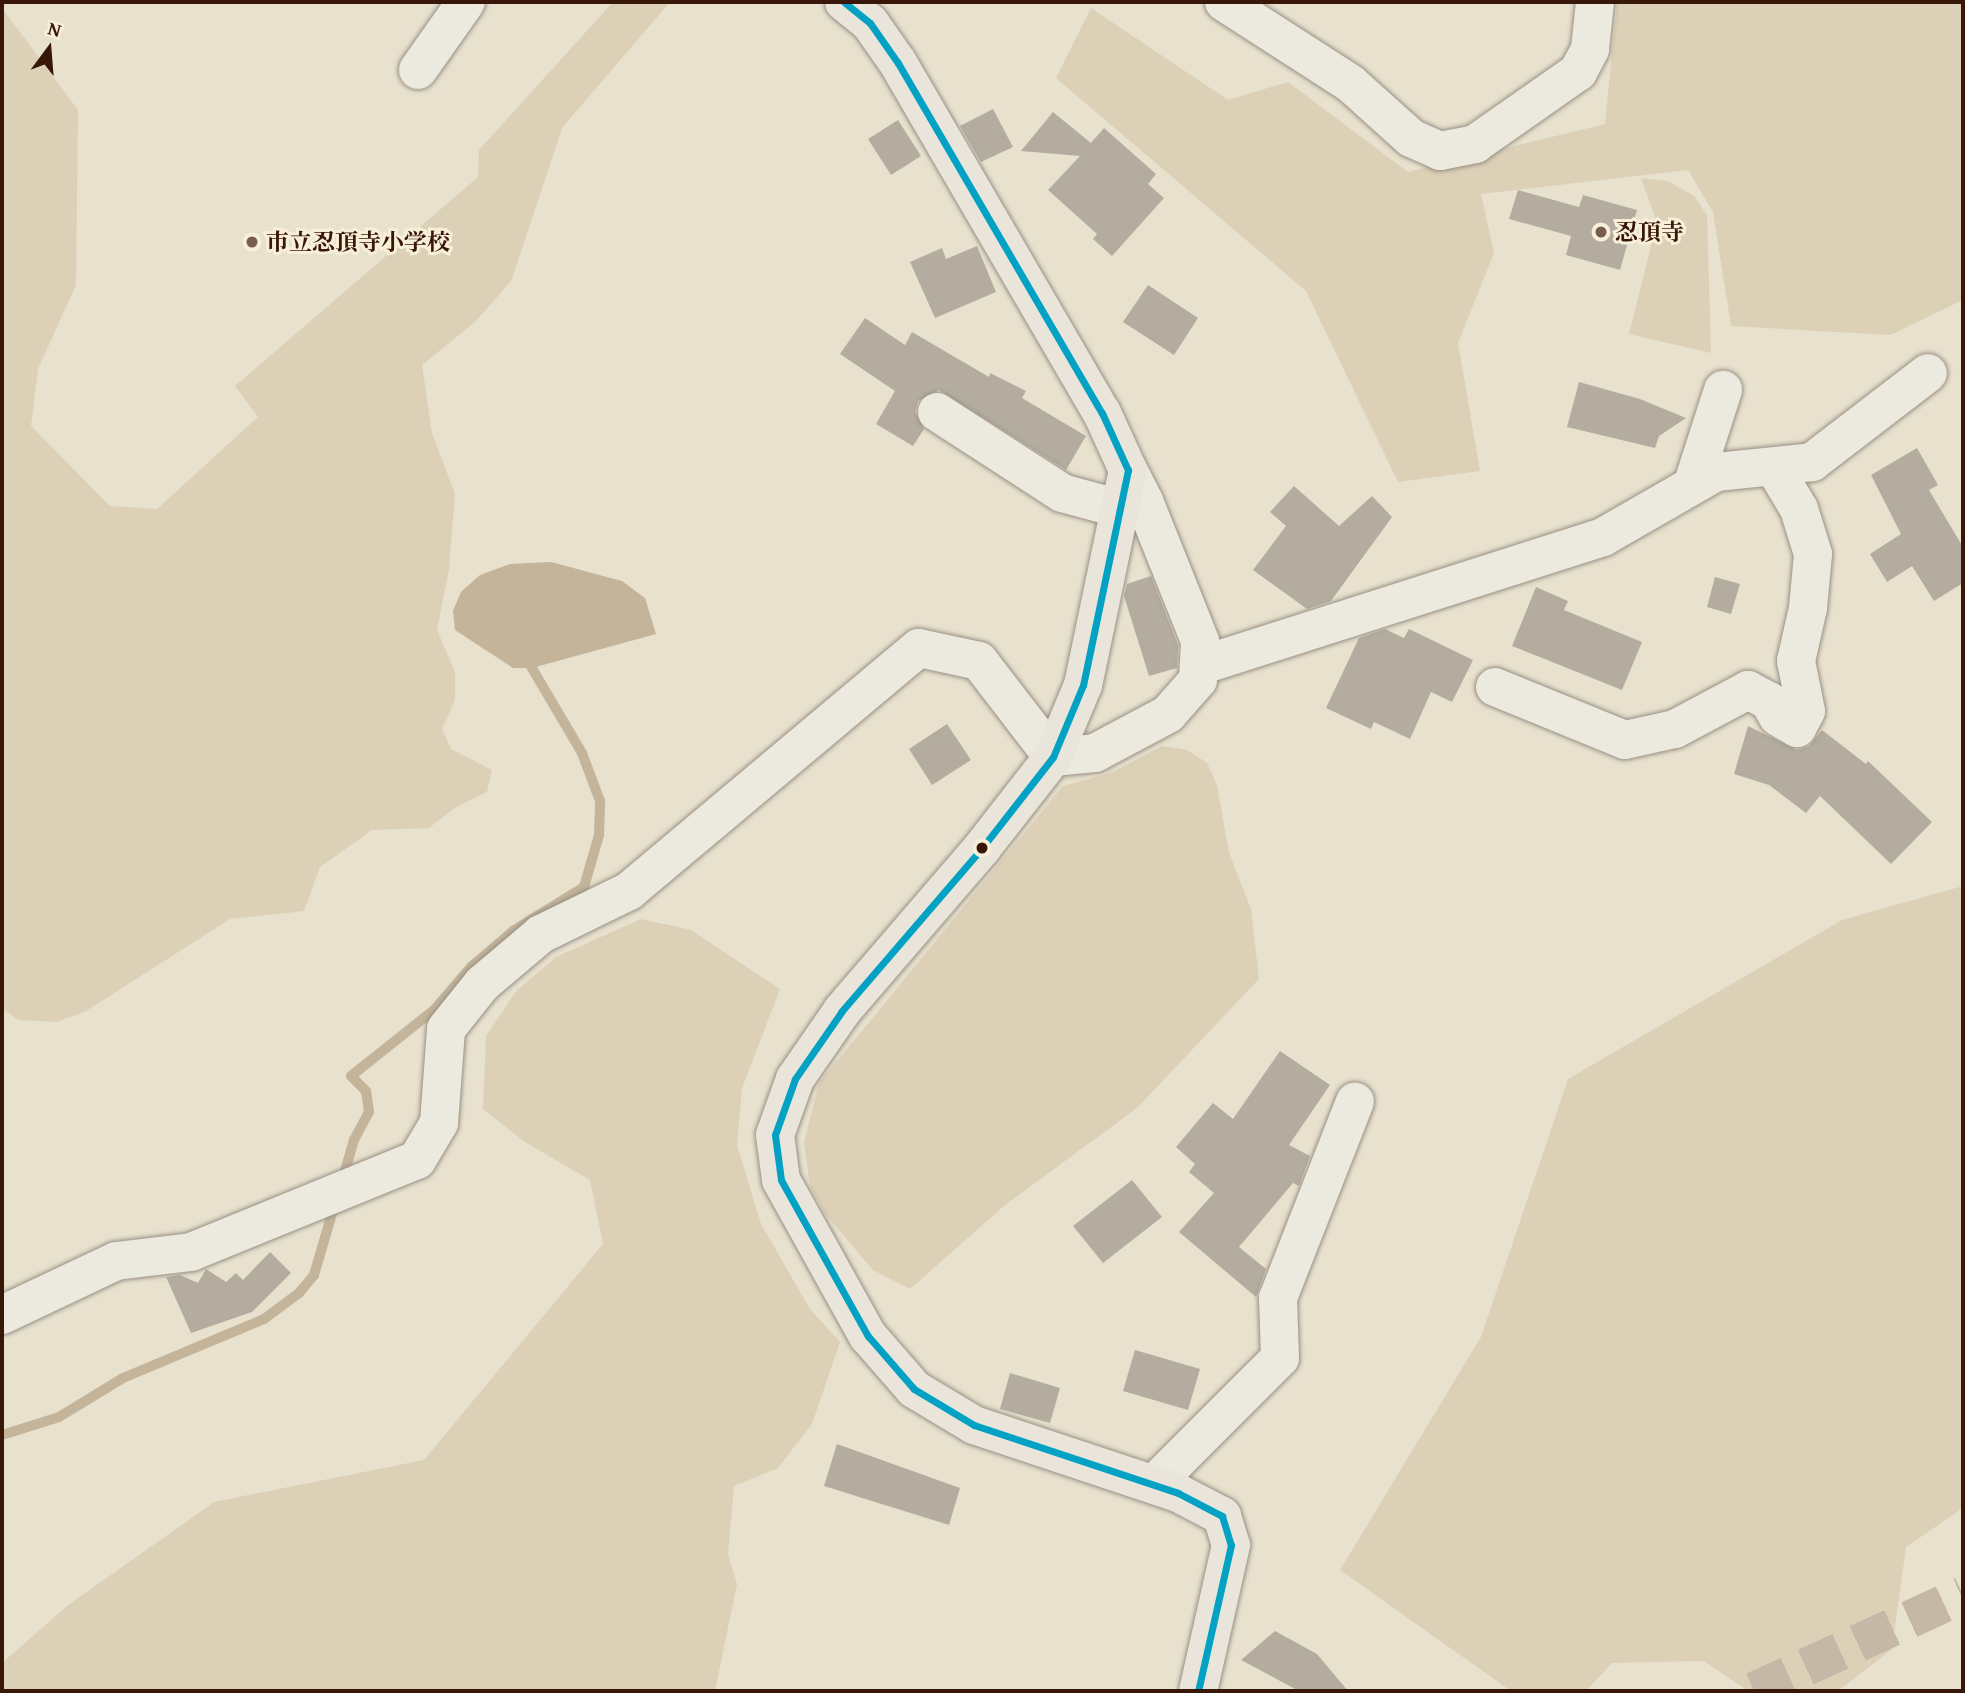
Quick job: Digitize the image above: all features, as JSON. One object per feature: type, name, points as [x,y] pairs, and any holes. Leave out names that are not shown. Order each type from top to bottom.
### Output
[{"type":"main road","points":[[844,2],[870,23],[898,63],[1102,413],[1128,470],[1083,685],[1053,757],[982,848],[842,1011],[795,1079],[775,1135],[781,1180],[868,1336],[914,1389],[974,1425],[1154,1484],[1222,1516],[1231,1545],[1207,1687]]},
{"type":"street","points":[[418,70],[466,2]]},
{"type":"street","points":[[1224,2],[1351,84],[1411,138],[1440,151],[1475,144],[1578,72],[1590,49],[1595,2]]},
{"type":"street","points":[[1199,666],[1603,537],[1716,472],[1812,462],[1928,373]]},
{"type":"street","points":[[1693,483],[1723,390]]},
{"type":"street","points":[[937,412],[1062,493],[1121,509]]},
{"type":"street","points":[[1495,687],[1625,740],[1675,729],[1748,690],[1769,701],[1778,717],[1797,728],[1806,710],[1796,661],[1808,608],[1813,554],[1799,509],[1774,467]]},
{"type":"street","points":[[2,1315],[116,1261],[191,1252],[417,1160],[439,1123],[446,1029],[482,984],[541,934],[629,891],[919,648],[979,662],[1053,757],[1095,753],[1168,714],[1198,680],[1200,641],[1144,501],[1128,470]]},
{"type":"street","points":[[1154,1484],[1280,1358],[1278,1298],[1355,1102]]},
{"type":"shaded area","points":[[613,2],[670,2],[562,128],[511,281],[475,322],[422,365],[432,433],[455,494],[449,569],[437,630],[455,672],[455,700],[442,729],[451,749],[492,770],[487,792],[456,807],[429,828],[372,830],[320,867],[304,911],[230,919],[86,1011],[57,1022],[19,1020],[2,1009],[2,8],[78,110],[76,285],[38,369],[31,426],[110,506],[157,509],[258,417],[235,386],[478,177],[479,150]]},
{"type":"shaded area","points":[[1617,2],[1963,2],[1963,300],[1890,335],[1731,326],[1713,212],[1688,170],[1481,194],[1494,253],[1458,343],[1480,471],[1398,482],[1306,291],[1056,78],[1091,8],[1228,100],[1288,82],[1408,172],[1605,124]]},
{"type":"shaded area","points":[[1641,178],[1668,181],[1694,196],[1707,215],[1711,353],[1629,334],[1657,222]]},
{"type":"shaded area","points":[[551,562],[622,581],[645,598],[656,634],[532,668],[513,668],[455,630],[453,611],[461,592],[480,575],[510,564]]},
{"type":"shaded area","points":[[1162,746],[1187,750],[1207,763],[1217,785],[1229,853],[1251,909],[1259,979],[1137,1108],[1005,1205],[910,1289],[873,1270],[826,1215],[810,1186],[804,1142],[819,1083],[1063,786],[1111,773]]},
{"type":"shaded area","points":[[1963,886],[1963,1508],[1906,1547],[1892,1649],[1838,1691],[1748,1691],[1704,1661],[1612,1663],[1586,1691],[1511,1691],[1340,1570],[1481,1337],[1568,1079],[1842,920]]},
{"type":"shaded area","points":[[641,919],[691,930],[780,989],[742,1088],[737,1145],[761,1224],[810,1309],[840,1342],[812,1424],[778,1468],[734,1486],[728,1554],[737,1584],[715,1691],[2,1691],[2,1663],[67,1606],[214,1502],[424,1460],[603,1244],[590,1180],[525,1142],[483,1109],[486,1036],[516,991],[556,957]]},
{"type":"building","points":[[993,109],[1013,147],[981,162],[960,126]]},
{"type":"building","points":[[1053,112],[1091,143],[1104,128],[1156,174],[1148,184],[1164,198],[1112,256],[1093,239],[1097,234],[1048,190],[1080,156],[1021,151]]},
{"type":"building","points":[[898,120],[921,156],[891,175],[868,139]]},
{"type":"building","name":"忍頂寺","points":[[1518,190],[1579,207],[1583,195],[1637,210],[1620,270],[1566,255],[1571,236],[1509,219]]},
{"type":"building","points":[[977,246],[996,292],[935,318],[910,262],[942,248],[946,259]]},
{"type":"building","points":[[1148,285],[1198,318],[1174,355],[1123,322]]},
{"type":"building","points":[[865,318],[905,345],[912,332],[989,377],[990,373],[1026,391],[1022,398],[1086,436],[1066,470],[939,390],[918,401],[915,412],[924,429],[913,446],[876,424],[895,391],[840,354]]},
{"type":"building","points":[[1579,382],[1640,399],[1686,418],[1659,436],[1655,448],[1567,427]]},
{"type":"building","points":[[1917,448],[1938,485],[1929,490],[1963,547],[1963,583],[1934,601],[1912,566],[1887,582],[1870,554],[1901,534],[1871,475]]},
{"type":"building","points":[[1294,486],[1339,526],[1372,496],[1392,517],[1331,601],[1307,609],[1253,570],[1286,526],[1270,512]]},
{"type":"building","points":[[1151,576],[1178,645],[1177,668],[1149,676],[1124,596],[1127,584]]},
{"type":"building","points":[[1715,577],[1740,584],[1731,614],[1707,607]]},
{"type":"building","points":[[1536,587],[1568,601],[1564,610],[1642,642],[1622,690],[1512,646]]},
{"type":"building","points":[[1385,629],[1404,638],[1409,629],[1473,660],[1452,702],[1431,692],[1410,739],[1374,722],[1371,729],[1326,708],[1359,638]]},
{"type":"building","points":[[947,724],[971,760],[932,785],[909,749]]},
{"type":"building","points":[[1748,726],[1797,750],[1809,746],[1822,730],[1866,764],[1868,761],[1932,822],[1891,864],[1820,796],[1806,813],[1769,785],[1734,774]]},
{"type":"building","points":[[1280,1051],[1330,1085],[1289,1145],[1310,1156],[1299,1186],[1293,1183],[1239,1247],[1266,1269],[1256,1297],[1179,1232],[1214,1193],[1189,1172],[1195,1164],[1176,1147],[1213,1103],[1233,1119]]},
{"type":"building","points":[[1132,1180],[1162,1217],[1103,1263],[1073,1226]]},
{"type":"building","points":[[270,1252],[291,1273],[252,1312],[191,1333],[166,1277],[180,1275],[198,1283],[206,1269],[226,1282],[236,1273],[243,1280]]},
{"type":"building","points":[[1135,1350],[1200,1369],[1188,1410],[1123,1391]]},
{"type":"building","points":[[1010,1373],[1060,1388],[1050,1423],[1000,1409]]},
{"type":"building","points":[[837,1444],[960,1488],[949,1525],[824,1486]]},
{"type":"building","points":[[1275,1631],[1317,1654],[1348,1691],[1299,1691],[1241,1660]]},
{"type":"waterway","points":[[343,1178],[354,1140],[369,1112],[366,1091],[351,1076],[434,1010],[472,966],[513,931],[584,887],[599,835],[600,801],[582,753],[532,668]]},
{"type":"waterway","points":[[2,1435],[59,1417],[123,1378],[264,1319],[299,1293],[314,1275],[335,1203]]},
{"type":"tunnel","points":[[1754,1691],[1963,1595]]},
{"type":"transit line","points":[[844,2],[870,23],[898,63],[1102,413],[1128,470],[1083,685],[1053,757],[982,848],[842,1011],[795,1079],[775,1135],[781,1180],[868,1336],[914,1389],[974,1425],[1178,1493],[1222,1516],[1231,1545],[1198,1691]]},
{"type":"place","name":"忍頂寺","points":[[1601,232]]},
{"type":"place","name":"市立忍頂寺小学校","points":[[252,242]]}]
